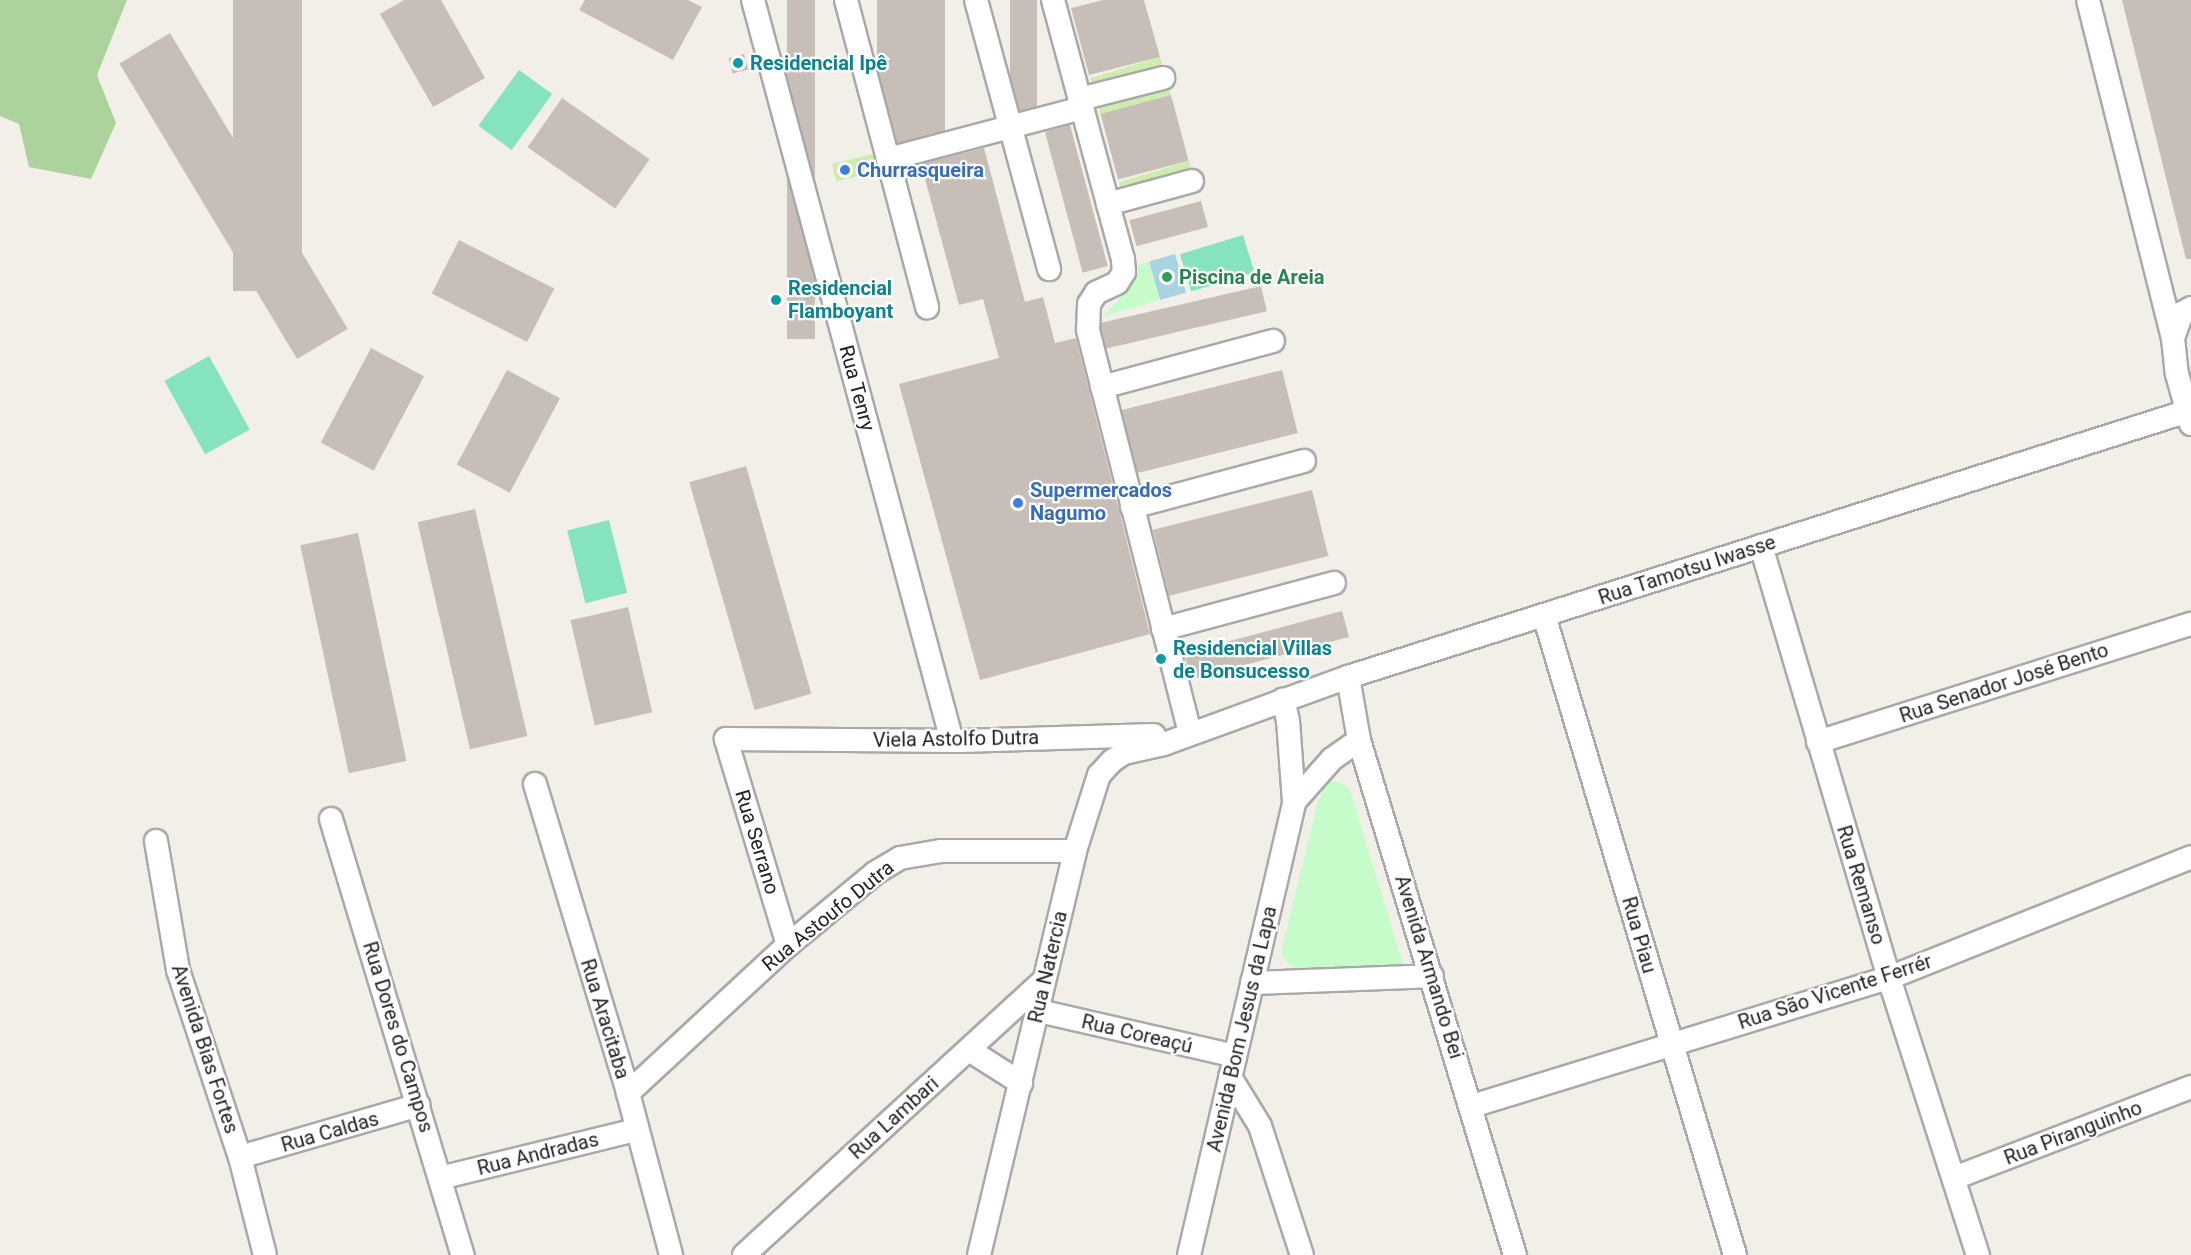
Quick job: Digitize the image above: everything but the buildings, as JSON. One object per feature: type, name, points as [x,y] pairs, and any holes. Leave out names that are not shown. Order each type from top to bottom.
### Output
[{"type":"street","name":"Rua Tenry","points":[[753,0],[952,741]]},
{"type":"street","points":[[846,0],[927,307]]},
{"type":"street","points":[[976,0],[1049,269]]},
{"type":"street","points":[[1053,0],[1124,272],[1117,283],[1096,293],[1086,317],[1188,733]]},
{"type":"street","points":[[2088,0],[2173,338],[2190,415]]},
{"type":"street","points":[[888,159],[1011,127],[1163,78]]},
{"type":"street","points":[[1108,204],[1192,181]]},
{"type":"street","points":[[2173,338],[2182,313],[2191,308]]},
{"type":"street","points":[[1102,387],[1273,340]]},
{"type":"street","name":"Rua Tamotsu Iwasse","points":[[1188,733],[1348,677],[1761,546],[2190,415]]},
{"type":"street","points":[[1132,507],[1304,461]]},
{"type":"street","name":"Rua Remanso","points":[[1761,546],[1889,978],[1978,1255]]},
{"type":"street","points":[[1162,629],[1334,583]]},
{"type":"street","name":"Rua Piau","points":[[1544,615],[1735,1255]]},
{"type":"street","name":"Rua Senador José Bento","points":[[1818,742],[2191,624]]},
{"type":"street","name":"Avenida Armando Bei","points":[[1348,677],[1359,740],[1472,1106],[1515,1255]]},
{"type":"street","name":"Avenida Bom Jesus da Lapa","points":[[1190,1255],[1294,802],[1288,721],[1283,700]]},
{"type":"street","name":"Viela Astolfo Dutra","points":[[726,739],[952,741],[1188,733]]},
{"type":"street","name":"Rua Natercia","points":[[979,1255],[1039,1011],[1044,980],[1075,851],[1099,775],[1112,761],[1124,753],[1164,744],[1188,733]]},
{"type":"street","name":"Rua Serrano","points":[[726,739],[788,945]]},
{"type":"street","name":"Avenida Bom Jesus da Lapa","points":[[1294,802],[1332,759],[1359,740]]},
{"type":"street","name":"Rua Aracitaba","points":[[535,784],[628,1094],[671,1255]]},
{"type":"street","name":"Rua Dores do Campos","points":[[331,819],[463,1255]]},
{"type":"street","name":"Avenida Bias Fortes","points":[[156,841],[178,970],[240,1157],[265,1255]]},
{"type":"street","name":"Rua Astoufo Dutra","points":[[628,1094],[788,945],[900,858],[941,851],[1075,851]]},
{"type":"street","name":"Rua São Vicente Ferrér","points":[[1472,1106],[1889,978],[2191,857]]},
{"type":"street","points":[[1252,983],[1432,976]]},
{"type":"street","name":"Rua Lambari","points":[[744,1255],[1044,980]]},
{"type":"street","name":"Rua Coreaçú","points":[[1039,1011],[1233,1066]]},
{"type":"street","points":[[969,1050],[1021,1083]]},
{"type":"street","points":[[1233,1066],[1260,1126],[1302,1255]]},
{"type":"street","name":"Rua Piranguinho","points":[[1954,1178],[2191,1088]]},
{"type":"street","name":"Rua Caldas","points":[[240,1157],[419,1105]]},
{"type":"street","name":"Rua Andradas","points":[[440,1178],[636,1130]]},
{"type":"green space","points":[[0,0],[127,0],[97,75],[116,123],[91,179],[29,167],[19,124],[0,116]]},
{"type":"green space","points":[[1160,57],[1164,70],[1094,92],[1090,78]]},
{"type":"green space","points":[[519,70],[552,94],[512,150],[478,126]]},
{"type":"green space","points":[[1167,82],[1171,95],[1101,117],[1097,103]]},
{"type":"green space","points":[[874,154],[878,172],[836,181],[832,164]]},
{"type":"green space","points":[[1189,161],[1193,174],[1123,196],[1119,182]]},
{"type":"green space","points":[[1243,235],[1254,272],[1191,292],[1180,254]]},
{"type":"green space","points":[[1149,262],[1159,300],[1104,316],[1126,290],[1131,267]]},
{"type":"green space","points":[[209,356],[250,429],[205,454],[164,381]]},
{"type":"green space","points":[[609,520],[627,593],[585,603],[567,530]]},
{"type":"green space","points":[[1331,781],[1342,783],[1350,790],[1403,964],[1305,973],[1289,965],[1281,952],[1318,802],[1324,786]]},
{"type":"water","name":"Piscina de Areia","points":[[1175,254],[1186,292],[1160,300],[1149,261]]},
{"type":"place","name":"Residencial Ipê","points":[[738,63]]},
{"type":"place","name":"Churrasqueira","points":[[845,170]]},
{"type":"place","name":"Piscina de Areia","points":[[1167,277]]},
{"type":"place","name":"Residencial Flamboyant","points":[[776,300]]},
{"type":"place","name":"Supermercados Nagumo","points":[[1018,503]]},
{"type":"place","name":"Residencial Villas de Bonsucesso","points":[[1161,659]]}]
